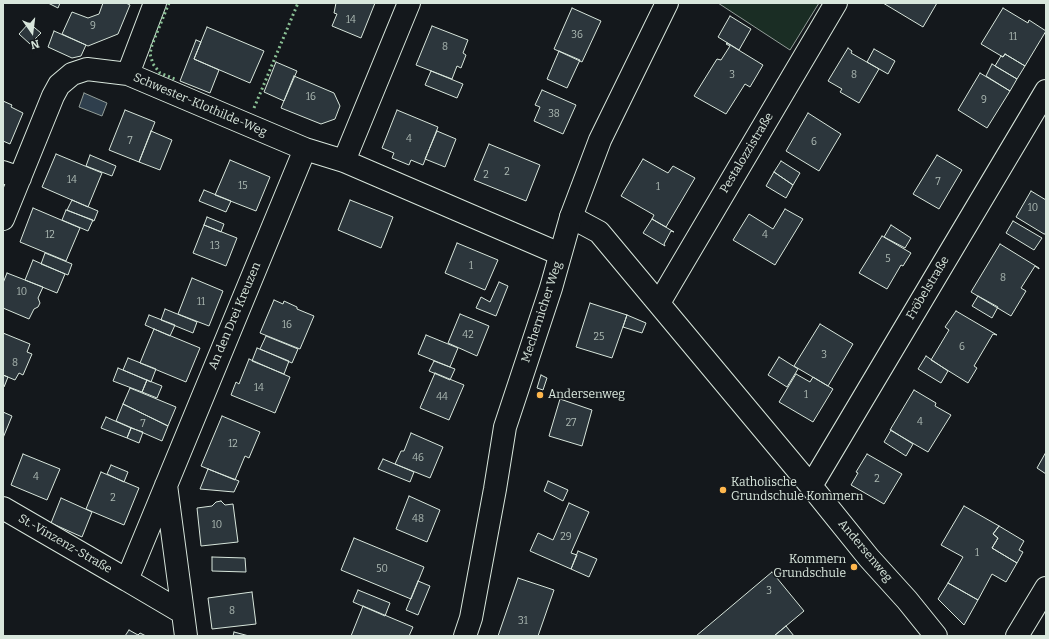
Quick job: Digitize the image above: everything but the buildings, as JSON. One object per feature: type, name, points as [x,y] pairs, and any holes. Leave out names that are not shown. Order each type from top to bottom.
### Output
[{"type":"street","name":"Schwester-Klothilde-Weg","points":[[154,3],[128,74],[305,149],[344,161],[560,254]]},
{"type":"street","points":[[344,161],[409,3]]},
{"type":"street","name":"Mechernicher Weg","points":[[466,636],[471,618],[491,511],[505,427],[551,288],[571,217],[600,140],[667,3]]},
{"type":"street","name":"Pestalozzistraße","points":[[659,303],[836,3]]},
{"type":"street","points":[[3,219],[11,175],[59,86],[72,74],[87,69],[128,74]]},
{"type":"street","name":"Fröbelstraße","points":[[811,486],[1046,91]]},
{"type":"street","name":"An den Drei Kreuzen","points":[[127,580],[305,149]]},
{"type":"street","name":"Andersenweg","points":[[571,217],[599,232],[811,486],[869,558],[907,600],[936,636]]},
{"type":"street","points":[[166,483],[186,636]]},
{"type":"street","name":"St.-Vinzenz-Straße","points":[[3,508],[127,580]]},
{"type":"street","points":[[127,580],[183,613]]},
{"type":"street","points":[[1017,636],[1046,588]]},
{"type":"green space","points":[[718,3],[819,3],[790,50]]},
{"type":"water","points":[[84,93],[107,103],[102,116],[79,107]]},
{"type":"hedge","points":[[169,3],[152,45],[150,54],[153,64],[160,73],[175,79]]},
{"type":"hedge","points":[[254,108],[298,3]]},
{"type":"place","name":"Andersenweg","points":[[540,395]]},
{"type":"place","name":"Katholische Grundschule Kommern","points":[[723,490]]},
{"type":"place","name":"Kommern Grundschule","points":[[854,567]]}]
